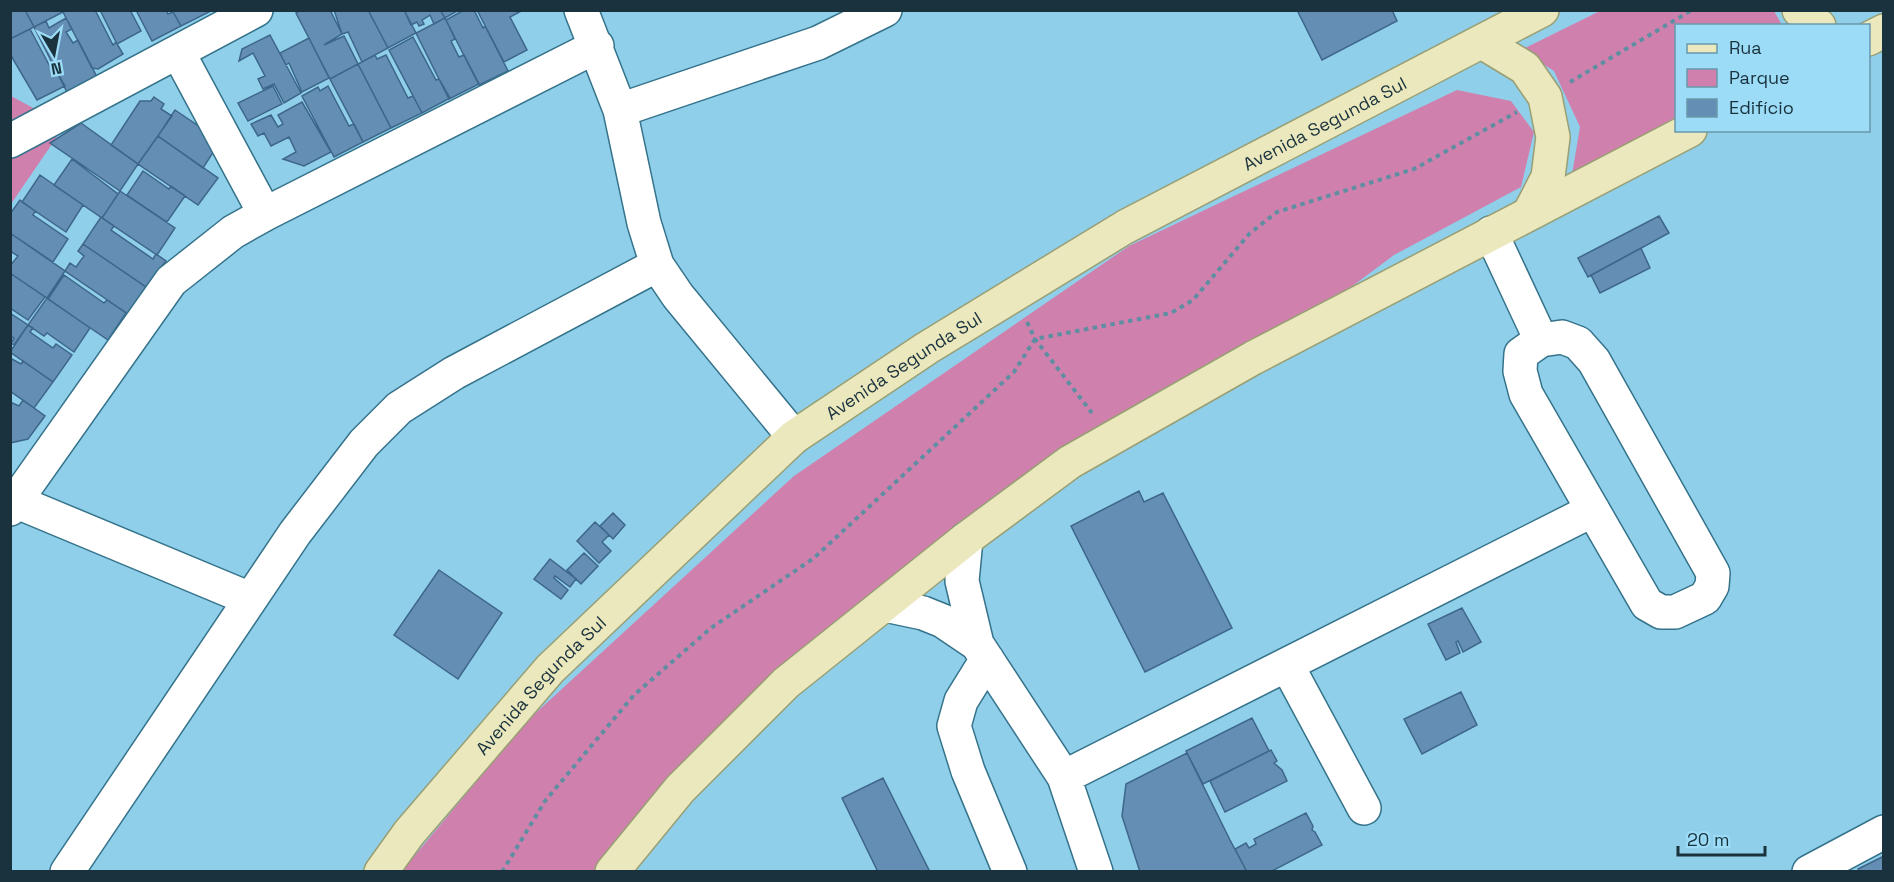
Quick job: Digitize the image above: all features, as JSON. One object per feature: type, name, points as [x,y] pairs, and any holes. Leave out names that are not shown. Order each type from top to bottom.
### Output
[{"type":"main road","points":[[1799,10],[1816,24]]},
{"type":"main road","name":"Avenida Segunda Sul","points":[[381,872],[410,833],[550,669],[794,437],[927,348],[1125,227],[1537,12]]},
{"type":"main road","points":[[1870,38],[1884,31]]},
{"type":"main road","points":[[1482,42],[1525,68],[1545,97],[1553,138],[1548,177],[1530,212]]},
{"type":"main road","points":[[612,872],[680,789],[786,683],[966,539],[1070,462],[1253,358],[1686,132]]},
{"type":"street","points":[[10,141],[179,54],[256,10]]},
{"type":"street","points":[[581,10],[597,46],[620,110],[644,224],[657,265],[678,296],[794,437]]},
{"type":"street","points":[[620,110],[819,43],[885,10]]},
{"type":"street","points":[[250,599],[12,504],[171,280],[233,232],[265,214],[597,46]]},
{"type":"street","points":[[179,54],[265,214]]},
{"type":"street","points":[[1491,233],[1541,340]]},
{"type":"street","points":[[67,872],[294,533],[364,442],[399,408],[454,373],[657,265]]},
{"type":"street","points":[[1562,337],[1578,343],[1594,361],[1707,560],[1713,573],[1712,586],[1706,598],[1675,612],[1661,612],[1647,604],[1593,510],[1526,394],[1520,371],[1521,354],[1541,340],[1562,337]]},
{"type":"street","points":[[1064,777],[1593,510]]},
{"type":"street","points":[[966,539],[962,581],[982,651],[1064,777],[1096,872]]},
{"type":"street","points":[[885,605],[923,613],[943,621],[982,651]]},
{"type":"street","points":[[982,651],[961,701],[954,726],[968,771],[1010,872]]},
{"type":"street","points":[[1287,664],[1364,808]]},
{"type":"street","points":[[1809,872],[1884,832]]},
{"type":"path","points":[[502,872],[545,801],[633,695],[711,628],[814,558],[1014,372],[1035,339],[1171,313],[1193,300],[1250,233],[1277,212],[1414,169],[1545,97],[1692,10]]},
{"type":"path","points":[[1013,294],[1035,339],[1112,440]]},
{"type":"green space","points":[[1600,11],[1774,11],[1781,24],[1675,24],[1675,125],[1571,180],[1580,127],[1554,71],[1521,50]]},
{"type":"green space","points":[[1457,90],[1511,101],[1534,132],[1521,187],[1394,255],[1311,317],[756,693],[595,871],[401,872],[527,721],[794,476],[1129,246]]},
{"type":"green space","points":[[11,96],[65,125],[11,204]]},
{"type":"building","points":[[10,10],[25,10],[34,27],[10,39]]},
{"type":"building","points":[[25,10],[63,10],[63,12],[34,27]]},
{"type":"building","points":[[66,10],[95,10],[113,45],[116,42],[123,54],[98,69],[92,68],[63,12]]},
{"type":"building","points":[[100,10],[130,10],[141,31],[117,44]]},
{"type":"building","points":[[136,10],[166,10],[168,14],[173,12],[181,26],[152,41]]},
{"type":"building","points":[[172,10],[208,10],[209,12],[181,26]]},
{"type":"building","points":[[301,10],[330,10],[342,34],[324,45],[344,36],[358,64],[330,79],[296,13]]},
{"type":"building","points":[[334,10],[368,10],[388,48],[362,62],[348,32],[342,34]]},
{"type":"building","points":[[368,10],[404,10],[416,33],[388,48]]},
{"type":"building","points":[[404,10],[440,10],[445,18],[434,24],[430,15],[422,20],[424,24],[419,26],[417,22],[411,25]]},
{"type":"building","points":[[440,10],[459,10],[445,18]]},
{"type":"building","points":[[464,10],[474,10],[483,28],[485,26],[508,71],[479,85],[446,20]]},
{"type":"building","points":[[477,10],[523,10],[510,17],[527,50],[504,62]]},
{"type":"building","points":[[1297,10],[1392,10],[1397,21],[1322,60]]},
{"type":"building","points":[[66,18],[72,29],[66,32],[73,43],[78,40],[98,79],[68,94],[34,27],[46,21],[49,28]]},
{"type":"building","points":[[445,18],[455,39],[451,41],[459,57],[464,55],[479,84],[449,99],[416,33]]},
{"type":"building","points":[[30,29],[55,76],[58,74],[65,86],[37,100],[10,54],[10,39]]},
{"type":"building","points":[[270,35],[301,93],[284,103],[274,84],[263,89],[258,79],[265,76],[253,53],[239,61],[242,49]]},
{"type":"building","points":[[413,37],[436,80],[439,79],[450,98],[422,113],[389,50]]},
{"type":"building","points":[[309,38],[329,78],[302,92],[289,63],[286,65],[280,53]]},
{"type":"building","points":[[375,55],[377,59],[386,55],[408,98],[413,96],[422,113],[391,128],[358,64]]},
{"type":"building","points":[[358,64],[391,128],[363,142],[330,79]]},
{"type":"building","points":[[273,86],[282,104],[248,121],[238,103]]},
{"type":"building","points":[[328,86],[349,126],[354,124],[363,142],[334,157],[302,96],[318,87],[320,91]]},
{"type":"building","points":[[154,97],[164,104],[161,109],[172,116],[138,164],[111,145],[140,101],[151,101]]},
{"type":"building","points":[[302,102],[331,152],[304,166],[283,159],[296,152],[289,137],[271,146],[264,133],[258,136],[251,124],[271,115],[278,127],[283,124],[278,115]]},
{"type":"building","points":[[175,110],[203,129],[214,151],[203,168],[158,136]]},
{"type":"building","points":[[81,123],[138,164],[120,191],[50,143]]},
{"type":"building","points":[[158,136],[218,178],[198,205],[138,164]]},
{"type":"building","points":[[72,159],[118,194],[102,218],[54,185]]},
{"type":"building","points":[[143,171],[169,189],[171,186],[185,196],[167,222],[127,195]]},
{"type":"building","points":[[40,175],[83,205],[66,232],[22,202]]},
{"type":"building","points":[[120,191],[175,228],[157,255],[102,218]]},
{"type":"building","points":[[20,200],[35,211],[33,215],[68,239],[53,262],[10,233],[10,214]]},
{"type":"building","points":[[1659,216],[1669,233],[1588,277],[1578,258]]},
{"type":"building","points":[[101,217],[114,226],[111,230],[153,259],[156,254],[166,261],[146,287],[83,244]]},
{"type":"building","points":[[10,233],[65,271],[47,298],[10,273],[10,266],[18,256],[10,251]]},
{"type":"building","points":[[83,244],[146,287],[128,314],[65,271],[70,263],[76,267],[84,256],[78,251]]},
{"type":"building","points":[[1641,248],[1650,268],[1600,293],[1591,275]]},
{"type":"building","points":[[10,273],[45,297],[28,320],[10,308]]},
{"type":"building","points":[[64,275],[104,303],[107,300],[126,313],[108,340],[48,299]]},
{"type":"building","points":[[47,298],[90,328],[74,352],[47,333],[44,336],[28,325]]},
{"type":"building","points":[[10,313],[28,325],[14,345],[11,343],[14,338],[10,336]]},
{"type":"building","points":[[28,325],[33,328],[30,332],[53,348],[56,344],[72,355],[53,382],[10,352]]},
{"type":"building","points":[[10,358],[21,364],[23,361],[53,382],[34,408],[10,391]]},
{"type":"building","points":[[23,400],[45,416],[28,439],[10,443],[10,402],[19,406]]},
{"type":"building","points":[[1139,491],[1144,502],[1163,493],[1232,628],[1145,672],[1071,526]]},
{"type":"building","points":[[613,513],[625,525],[613,539],[600,526]]},
{"type":"building","points":[[595,522],[609,535],[602,542],[611,551],[599,563],[577,541]]},
{"type":"building","points":[[584,553],[598,566],[581,584],[567,570]]},
{"type":"building","points":[[550,559],[576,579],[570,587],[555,576],[554,578],[568,590],[561,599],[534,579]]},
{"type":"building","points":[[439,570],[502,613],[458,679],[394,635]]},
{"type":"building","points":[[1462,608],[1481,642],[1463,652],[1458,641],[1456,642],[1460,653],[1446,660],[1428,624]]},
{"type":"building","points":[[1461,692],[1477,725],[1422,754],[1404,719]]},
{"type":"building","points":[[1252,718],[1269,751],[1203,784],[1186,751]]},
{"type":"building","points":[[1271,750],[1277,761],[1274,763],[1282,770],[1287,781],[1225,812],[1210,781]]},
{"type":"building","points":[[1187,753],[1247,872],[1140,872],[1122,816],[1126,784]]},
{"type":"building","points":[[883,778],[930,872],[878,872],[842,798]]},
{"type":"building","points":[[1306,813],[1313,826],[1312,830],[1322,845],[1270,872],[1247,872],[1235,849],[1246,843],[1249,848],[1256,844],[1254,839]]},
{"type":"building","points":[[1884,856],[1884,872],[1859,872],[1858,869]]}]
